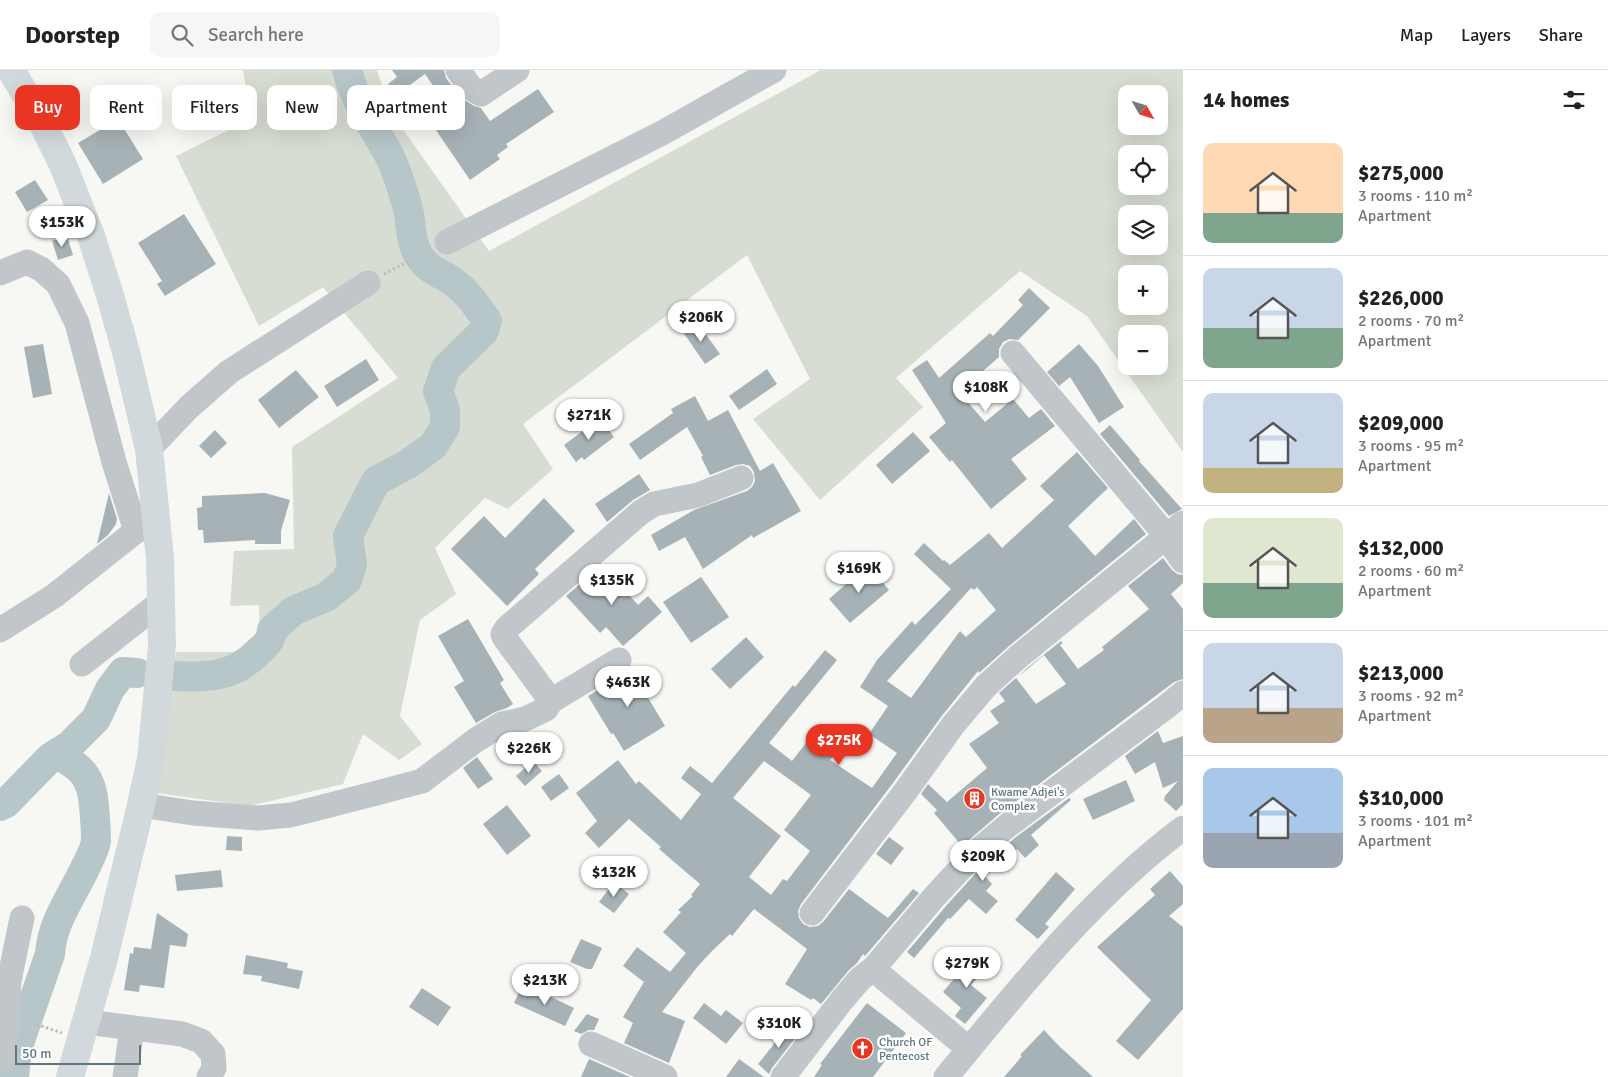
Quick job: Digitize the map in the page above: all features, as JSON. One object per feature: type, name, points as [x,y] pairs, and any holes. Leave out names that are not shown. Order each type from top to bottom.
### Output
[{"type":"main road","points":[[12,70],[59,156],[91,236],[126,352],[149,449],[146,525],[160,559],[161,667],[151,759],[104,958],[70,1077]]},
{"type":"street","points":[[458,70],[470,88],[481,94],[517,70]]},
{"type":"street","points":[[440,245],[662,133],[763,73]]},
{"type":"street","points":[[0,273],[27,262],[41,269],[58,284],[77,324],[114,462],[146,525],[54,596],[0,630]]},
{"type":"street","points":[[149,449],[189,407],[228,372],[368,283]]},
{"type":"street","points":[[1013,352],[1159,527],[1174,530]]},
{"type":"street","points":[[551,701],[504,637],[503,634],[506,628],[641,512],[654,504],[698,495],[741,478]]},
{"type":"street","points":[[1174,530],[1183,562]]},
{"type":"street","points":[[812,913],[905,792],[953,725],[986,686],[1018,657],[1174,530]]},
{"type":"street","points":[[82,664],[161,602]]},
{"type":"street","points":[[141,805],[193,813],[258,818],[291,815],[422,781],[476,740],[502,724],[525,718],[546,709],[551,701],[619,660]]},
{"type":"street","points":[[783,1077],[842,1000],[860,979],[873,969],[975,852],[1166,707],[1183,692]]},
{"type":"street","points":[[946,1077],[1012,997],[1097,903],[1159,846],[1183,828]]},
{"type":"street","points":[[4,1059],[4,982],[22,918]]},
{"type":"street","points":[[873,969],[969,1049]]},
{"type":"street","points":[[86,1022],[182,1034],[201,1041],[213,1054],[214,1068],[209,1077]]},
{"type":"street","points":[[125,1077],[132,1028]]},
{"type":"street","points":[[591,1044],[665,1077]]},
{"type":"path","points":[[397,267],[440,245]]},
{"type":"shaded area","points":[[243,70],[377,70],[382,85],[347,85],[347,130],[403,130],[489,251],[821,70],[1183,70],[1183,452],[1129,375],[1168,375],[1168,325],[1118,325],[1118,360],[1087,316],[1020,271],[896,378],[923,407],[820,500],[753,419],[810,379],[747,255],[523,424],[553,469],[508,509],[485,498],[435,548],[456,594],[420,620],[400,716],[422,744],[399,760],[363,734],[343,784],[250,806],[156,793],[176,652],[243,652],[260,632],[259,605],[230,606],[234,551],[294,549],[292,447],[398,378],[323,287],[259,326],[176,156],[229,130],[257,130],[257,85],[245,85]]},
{"type":"building","points":[[392,70],[444,70],[446,78],[451,85],[433,85],[425,74],[410,85],[389,85],[397,77]]},
{"type":"building","points":[[538,89],[554,112],[506,144],[508,147],[497,155],[500,159],[470,180],[436,130],[465,130],[465,100],[481,108],[490,121]]},
{"type":"building","points":[[100,130],[125,130],[143,159],[103,184],[78,143]]},
{"type":"building","points":[[35,180],[48,200],[27,212],[15,192]]},
{"type":"building","points":[[184,214],[216,264],[165,296],[157,284],[162,281],[138,243]]},
{"type":"building","points":[[67,236],[73,255],[58,260],[52,241]]},
{"type":"building","points":[[1029,288],[1050,308],[1018,340],[1010,339],[1003,342],[999,349],[999,357],[959,392],[985,422],[1013,399],[1029,418],[1041,409],[1055,426],[1011,459],[1027,479],[991,509],[952,460],[950,462],[929,437],[946,423],[912,370],[927,360],[939,378],[990,333],[993,336],[1023,305],[1018,300]]},
{"type":"building","points":[[697,322],[720,354],[705,364],[683,332]]},
{"type":"building","points":[[43,344],[52,394],[33,398],[24,347]]},
{"type":"building","points":[[1079,344],[1098,366],[1124,407],[1099,423],[1070,377],[1059,386],[1047,372]]},
{"type":"building","points":[[366,359],[379,380],[337,407],[324,386]]},
{"type":"building","points":[[767,369],[777,384],[739,410],[729,396]]},
{"type":"building","points":[[296,370],[319,397],[279,428],[258,400]]},
{"type":"building","points":[[695,396],[708,421],[728,410],[760,471],[773,463],[801,511],[753,538],[752,535],[703,569],[685,537],[659,551],[651,535],[694,510],[747,491],[755,481],[754,472],[750,466],[743,464],[710,475],[701,457],[703,456],[687,427],[640,460],[629,444],[673,413],[671,409]]},
{"type":"building","points":[[600,418],[614,437],[584,460],[582,457],[576,462],[564,445]]},
{"type":"building","points":[[1110,425],[1182,509],[1169,516],[1100,434]]},
{"type":"building","points":[[215,430],[227,443],[211,458],[199,446]]},
{"type":"building","points":[[913,432],[930,451],[892,484],[876,465]]},
{"type":"building","points":[[1077,452],[1108,488],[1068,526],[1095,556],[1134,519],[1146,534],[1009,646],[979,673],[978,671],[941,717],[801,904],[798,911],[799,918],[803,924],[810,927],[818,926],[849,889],[888,918],[913,889],[919,893],[865,956],[863,954],[821,1004],[785,984],[807,949],[754,909],[732,936],[730,934],[698,966],[662,1012],[685,1021],[669,1063],[624,1043],[633,1023],[623,1017],[644,982],[623,966],[637,947],[670,972],[686,953],[663,932],[681,912],[678,910],[693,896],[691,895],[700,884],[659,849],[661,847],[629,819],[599,848],[585,833],[597,821],[576,793],[618,760],[636,784],[639,781],[681,820],[701,794],[681,778],[690,766],[712,783],[793,685],[795,687],[825,650],[837,660],[769,743],[792,761],[809,739],[815,744],[828,728],[845,742],[830,760],[872,788],[897,753],[869,734],[888,706],[860,687],[877,660],[912,621],[915,625],[951,589],[914,554],[924,543],[950,565],[989,533],[1002,548],[1054,500],[1040,486]],"holes":[[[977,587],[996,610],[966,637],[960,631],[911,698],[887,681],[971,588],[974,590]],[[764,761],[811,795],[784,830],[810,851],[787,881],[783,879],[771,895],[749,877],[781,836],[733,798]]]},
{"type":"building","points":[[639,474],[650,490],[633,500],[607,522],[595,504]]},
{"type":"building","points":[[109,493],[117,519],[116,524],[108,535],[97,544]]},
{"type":"building","points":[[265,493],[290,500],[281,531],[281,544],[255,544],[255,540],[204,543],[203,530],[198,530],[197,508],[202,507],[202,496]]},
{"type":"building","points":[[544,498],[575,531],[535,569],[539,574],[507,606],[451,549],[484,516],[505,538]]},
{"type":"building","points":[[1163,558],[1172,570],[1177,574],[1183,575],[1183,583],[1171,594],[1183,609],[1183,679],[1174,682],[998,815],[962,846],[934,813],[937,810],[921,794],[928,784],[947,802],[987,768],[969,744],[999,723],[990,711],[1005,701],[999,693],[1016,678],[1036,704],[1066,684],[1044,655],[1018,677],[1027,668],[1061,641],[1063,643],[1060,645],[1078,669],[1104,650],[1102,647],[1149,609],[1128,586]]},
{"type":"building","points":[[602,565],[638,605],[648,596],[662,612],[623,646],[606,627],[600,633],[566,596]]},
{"type":"building","points":[[868,565],[889,590],[850,623],[829,599]]},
{"type":"building","points":[[701,577],[729,617],[691,643],[663,602]]},
{"type":"building","points":[[468,619],[504,680],[500,683],[513,704],[476,723],[454,687],[464,681],[438,636]]},
{"type":"building","points":[[746,637],[764,657],[730,689],[711,669]]},
{"type":"building","points":[[646,666],[657,683],[644,691],[665,726],[624,751],[613,733],[611,734],[588,696],[624,674],[627,679]]},
{"type":"building","points":[[1158,731],[1163,743],[1183,736],[1183,804],[1176,811],[1164,800],[1165,796],[1178,781],[1163,788],[1155,762],[1135,774],[1125,756]]},
{"type":"building","points":[[477,757],[493,779],[478,789],[463,768]]},
{"type":"building","points":[[533,761],[542,771],[525,786],[516,776]]},
{"type":"building","points":[[559,774],[569,788],[551,801],[541,787]]},
{"type":"building","points":[[1126,780],[1135,801],[1093,820],[1083,799]]},
{"type":"building","points":[[1069,798],[1071,800],[1031,835],[1039,845],[1025,858],[1017,849],[985,876],[992,884],[986,891],[998,901],[986,914],[969,899],[950,919],[948,918],[914,958],[907,952],[985,863],[1016,837]]},
{"type":"building","points":[[507,805],[531,836],[507,855],[483,824]]},
{"type":"building","points":[[227,836],[242,837],[242,851],[226,850]]},
{"type":"building","points":[[889,837],[904,848],[891,865],[876,854]]},
{"type":"building","points":[[221,870],[223,887],[177,891],[175,875]]},
{"type":"building","points":[[1170,871],[1183,886],[1183,904],[1169,916],[1183,927],[1183,1009],[1138,1060],[1116,1041],[1151,1000],[1097,947],[1155,895],[1150,889]]},
{"type":"building","points":[[1056,872],[1075,889],[1045,924],[1049,927],[1038,939],[1015,920]]},
{"type":"building","points":[[614,882],[629,894],[614,913],[599,902]]},
{"type":"building","points":[[157,913],[188,934],[186,947],[170,945],[164,988],[140,985],[139,992],[124,990],[130,953],[133,954],[134,947],[151,949]]},
{"type":"building","points":[[581,939],[602,948],[592,969],[587,969],[570,962]]},
{"type":"building","points":[[975,954],[988,966],[971,985],[987,998],[965,1024],[955,1016],[961,1008],[943,992]]},
{"type":"building","points":[[246,955],[288,963],[287,968],[303,971],[299,989],[261,981],[262,976],[243,974]]},
{"type":"building","points":[[422,988],[451,1007],[438,1026],[409,1007]]},
{"type":"building","points":[[521,988],[535,993],[537,988],[574,1008],[565,1026],[514,1003]]},
{"type":"building","points":[[704,1003],[721,1016],[726,1010],[743,1023],[726,1044],[693,1018]]},
{"type":"building","name":"Church OF Pentecost","points":[[867,1003],[906,1033],[873,1077],[814,1077],[822,1065],[820,1064]]},
{"type":"building","points":[[587,1014],[599,1019],[594,1030],[581,1034],[574,1031]]},
{"type":"building","points":[[790,1024],[800,1032],[769,1074],[758,1064]]},
{"type":"building","points":[[1044,1030],[1093,1077],[1004,1077],[1022,1056],[1020,1055]]},
{"type":"building","points":[[589,1059],[630,1077],[581,1077]]},
{"type":"building","points":[[739,1059],[764,1077],[726,1077]]},
{"type":"waterway","points":[[174,676],[209,676],[239,667],[266,645],[271,637],[272,630],[293,611],[326,597],[347,580],[352,565],[348,536],[376,481],[408,464],[433,446],[445,427],[445,410],[438,391],[446,368],[484,331],[487,321],[462,289],[431,269],[419,256],[412,237],[409,211],[394,167],[360,103],[347,70]]},
{"type":"waterway","points":[[0,806],[6,803],[50,758],[69,746],[96,719],[110,689],[123,672],[137,673]]},
{"type":"waterway","points":[[14,1077],[17,1049],[50,954],[55,930],[91,857],[96,841],[93,796],[88,780],[72,763],[56,754]]},
{"type":"place","name":"Kwame Adjei's Complex","points":[[975,799]]},
{"type":"place","name":"Church OF Pentecost","points":[[863,1049]]}]
